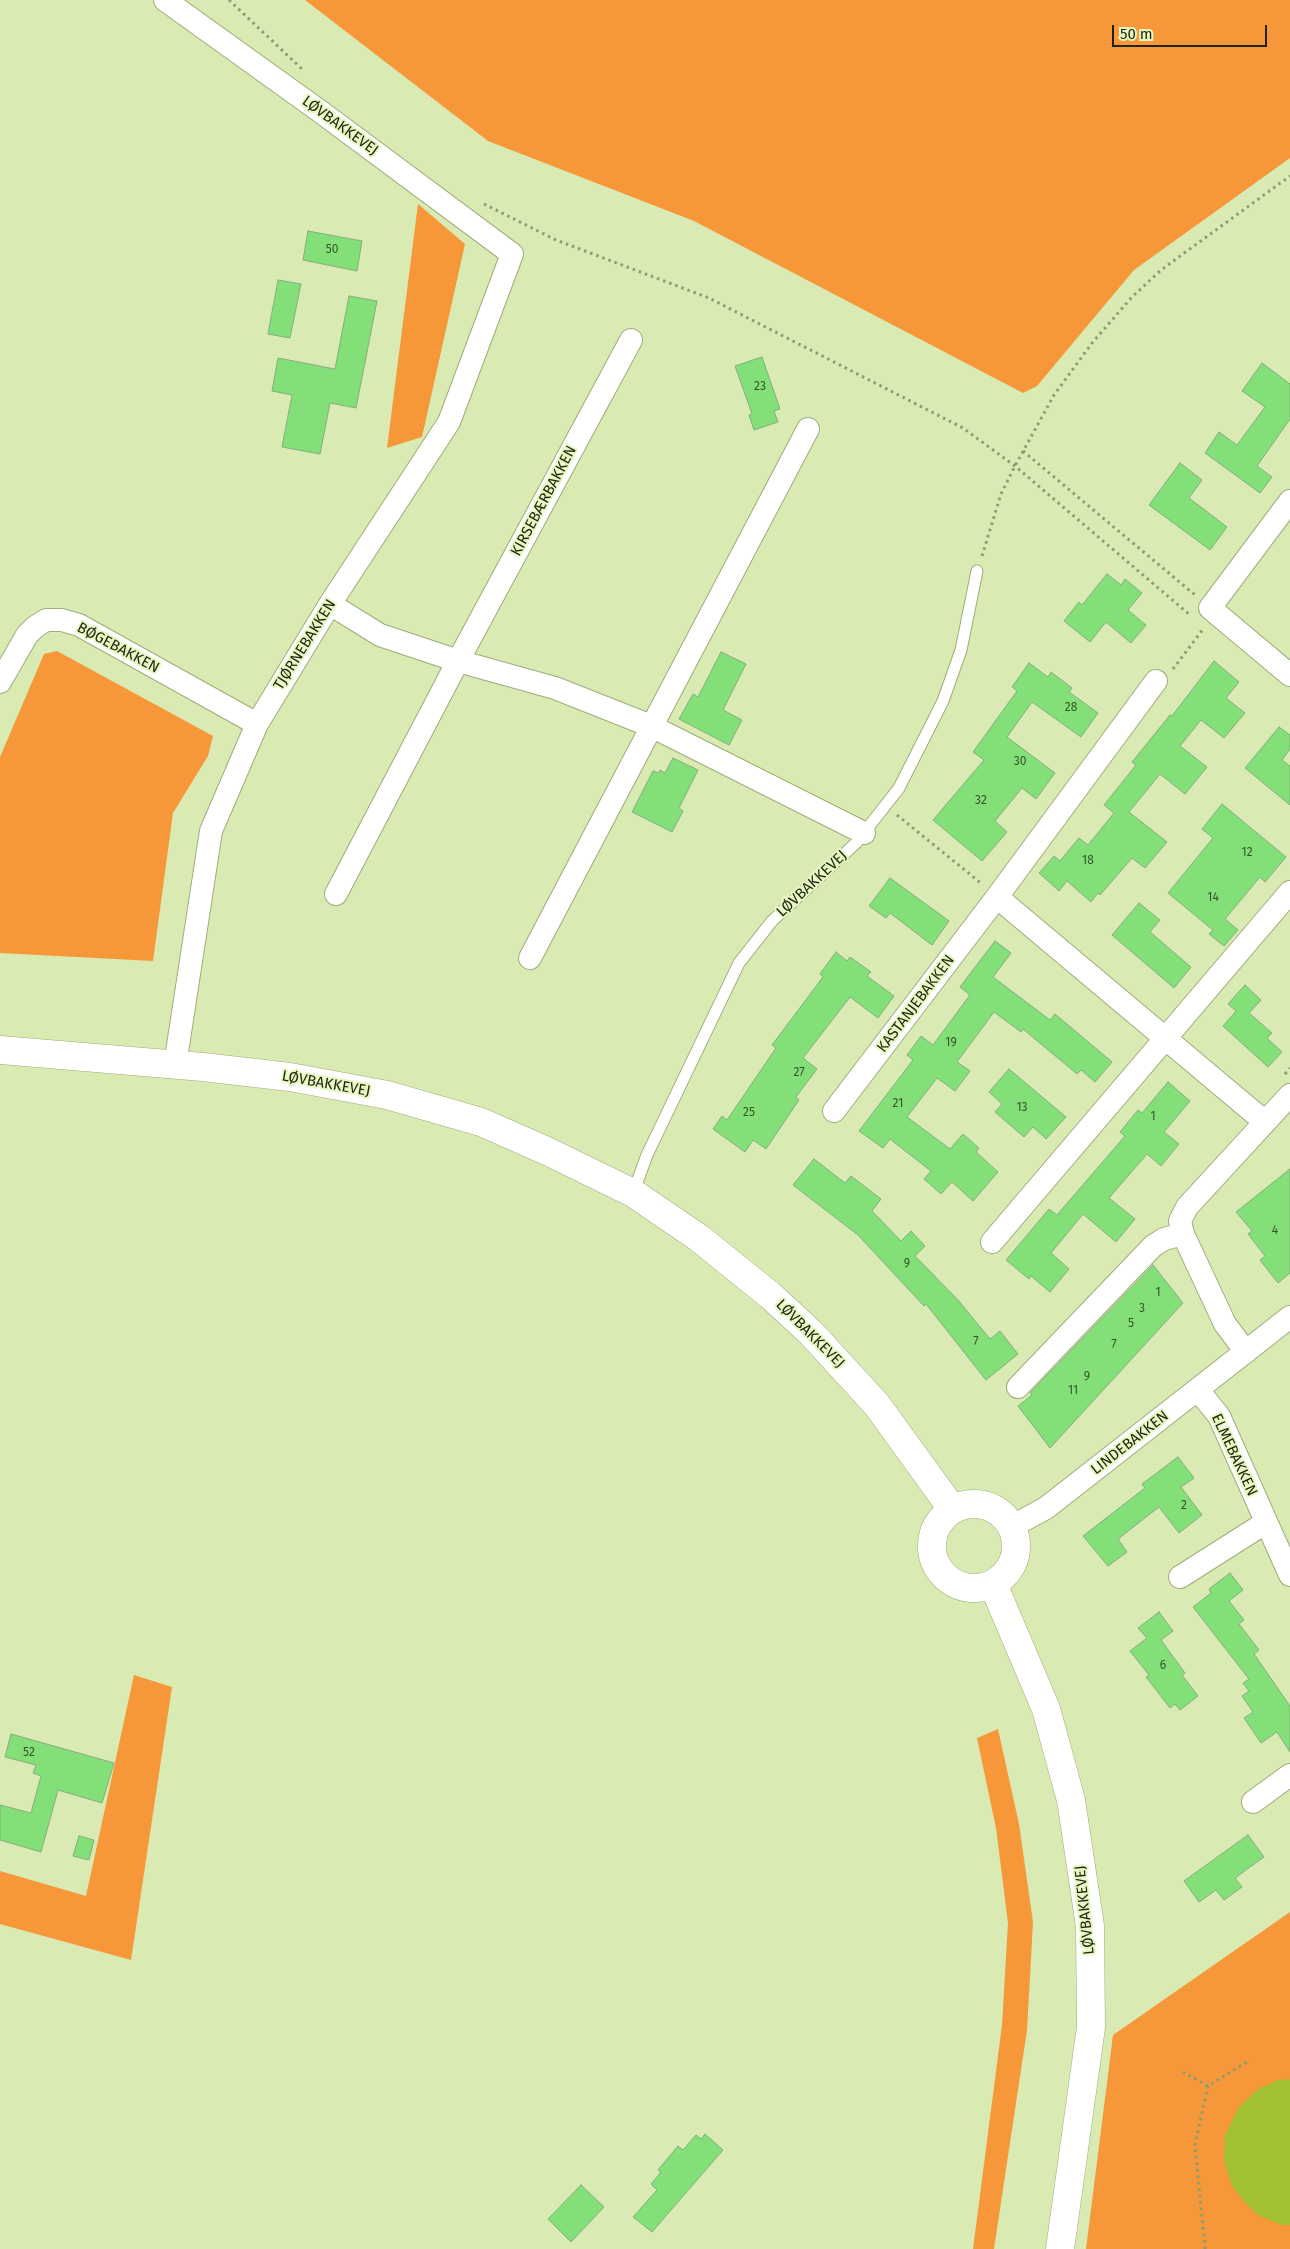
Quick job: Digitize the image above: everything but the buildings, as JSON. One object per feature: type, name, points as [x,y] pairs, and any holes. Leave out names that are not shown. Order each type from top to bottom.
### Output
[{"type":"street","name":"LØVBAKKEVEJ","points":[[165,0],[353,135],[512,254]]},
{"type":"street","name":"TJØRNEBAKKEN","points":[[175,1065],[211,831],[257,724],[330,604],[449,422],[512,254]]},
{"type":"street","name":"KIRSEBÆRBAKKEN","points":[[336,894],[458,661],[631,340]]},
{"type":"street","points":[[530,958],[808,429]]},
{"type":"street","points":[[1290,502],[1207,617],[1290,675]]},
{"type":"street","points":[[330,604],[380,635],[458,661],[555,688],[651,726],[864,833]]},
{"type":"street","name":"BØGEBAKKEN","points":[[0,682],[27,635],[35,626],[46,620],[62,620],[79,625],[257,724]]},
{"type":"street","name":"KASTANJEBAKKEN","points":[[834,1111],[1163,677]]},
{"type":"street","points":[[992,1242],[1166,1040],[1290,892]]},
{"type":"street","points":[[997,897],[1265,1122]]},
{"type":"street","name":"LØVBAKKEVEJ","points":[[0,1050],[290,1077],[387,1095],[481,1122],[549,1152],[633,1193],[742,1271],[811,1333],[877,1405],[953,1510]]},
{"type":"street","points":[[1246,1352],[1225,1324],[1183,1234],[1180,1221],[1187,1207],[1290,1095]]},
{"type":"street","points":[[1018,1387],[1153,1246],[1164,1239],[1183,1234]]},
{"type":"street","name":"LINDEBAKKEN","points":[[1011,1528],[1046,1508],[1290,1317]]},
{"type":"street","name":"ELMEBAKKEN","points":[[1198,1390],[1219,1416],[1290,1575]]},
{"type":"street","points":[[963,1506],[985,1506],[1004,1517],[1011,1528],[1015,1541],[1014,1558],[1010,1568],[993,1584],[973,1588],[962,1587],[944,1576],[937,1567],[932,1546],[933,1535],[944,1516],[953,1510],[963,1506]]},
{"type":"street","points":[[1180,1577],[1266,1523]]},
{"type":"street","name":"LØVBAKKEVEJ","points":[[993,1584],[1046,1709],[1071,1800],[1090,1926],[1091,2028],[1060,2249]]},
{"type":"street","points":[[1253,1802],[1290,1775]]},
{"type":"lane","name":"LØVBAKKEVEJ","points":[[633,1193],[647,1155],[739,963],[772,921],[856,843],[899,788],[943,701],[961,650],[977,571]]},
{"type":"path","points":[[229,0],[305,72]]},
{"type":"path","points":[[977,571],[1001,494],[1015,466],[1054,395],[1092,343],[1132,297],[1168,264],[1290,176]]},
{"type":"path","points":[[481,202],[498,213],[556,240],[709,298],[964,428],[1207,617]]},
{"type":"path","points":[[1024,451],[1207,617],[1212,633]]},
{"type":"path","points":[[1163,677],[1207,617]]},
{"type":"path","points":[[885,806],[997,897]]},
{"type":"path","points":[[1205,2249],[1195,2144],[1208,2086],[1250,2060]]},
{"type":"path","points":[[1183,2072],[1208,2086]]},
{"type":"shaded area","points":[[305,0],[1290,0],[1290,158],[1134,270],[1037,386],[1023,393],[694,221],[488,141]]},
{"type":"shaded area","points":[[418,204],[465,244],[422,437],[387,448]]},
{"type":"shaded area","points":[[57,651],[213,736],[208,756],[173,813],[153,961],[0,953],[0,757],[44,654]]},
{"type":"shaded area","points":[[134,1675],[172,1687],[131,1960],[0,1924],[0,1871],[86,1896]]},
{"type":"shaded area","points":[[998,1729],[1019,1824],[1033,1922],[1027,2030],[994,2249],[973,2249],[1002,2025],[1008,1923],[996,1828],[977,1738]]},
{"type":"shaded area","points":[[1290,1912],[1290,2249],[1086,2249],[1113,2035]]},
{"type":"shaded area","points":[[1290,2079],[1290,2225],[1282,2225],[1258,2215],[1232,2186],[1224,2161],[1225,2136],[1238,2108],[1257,2090],[1278,2080]]}]
